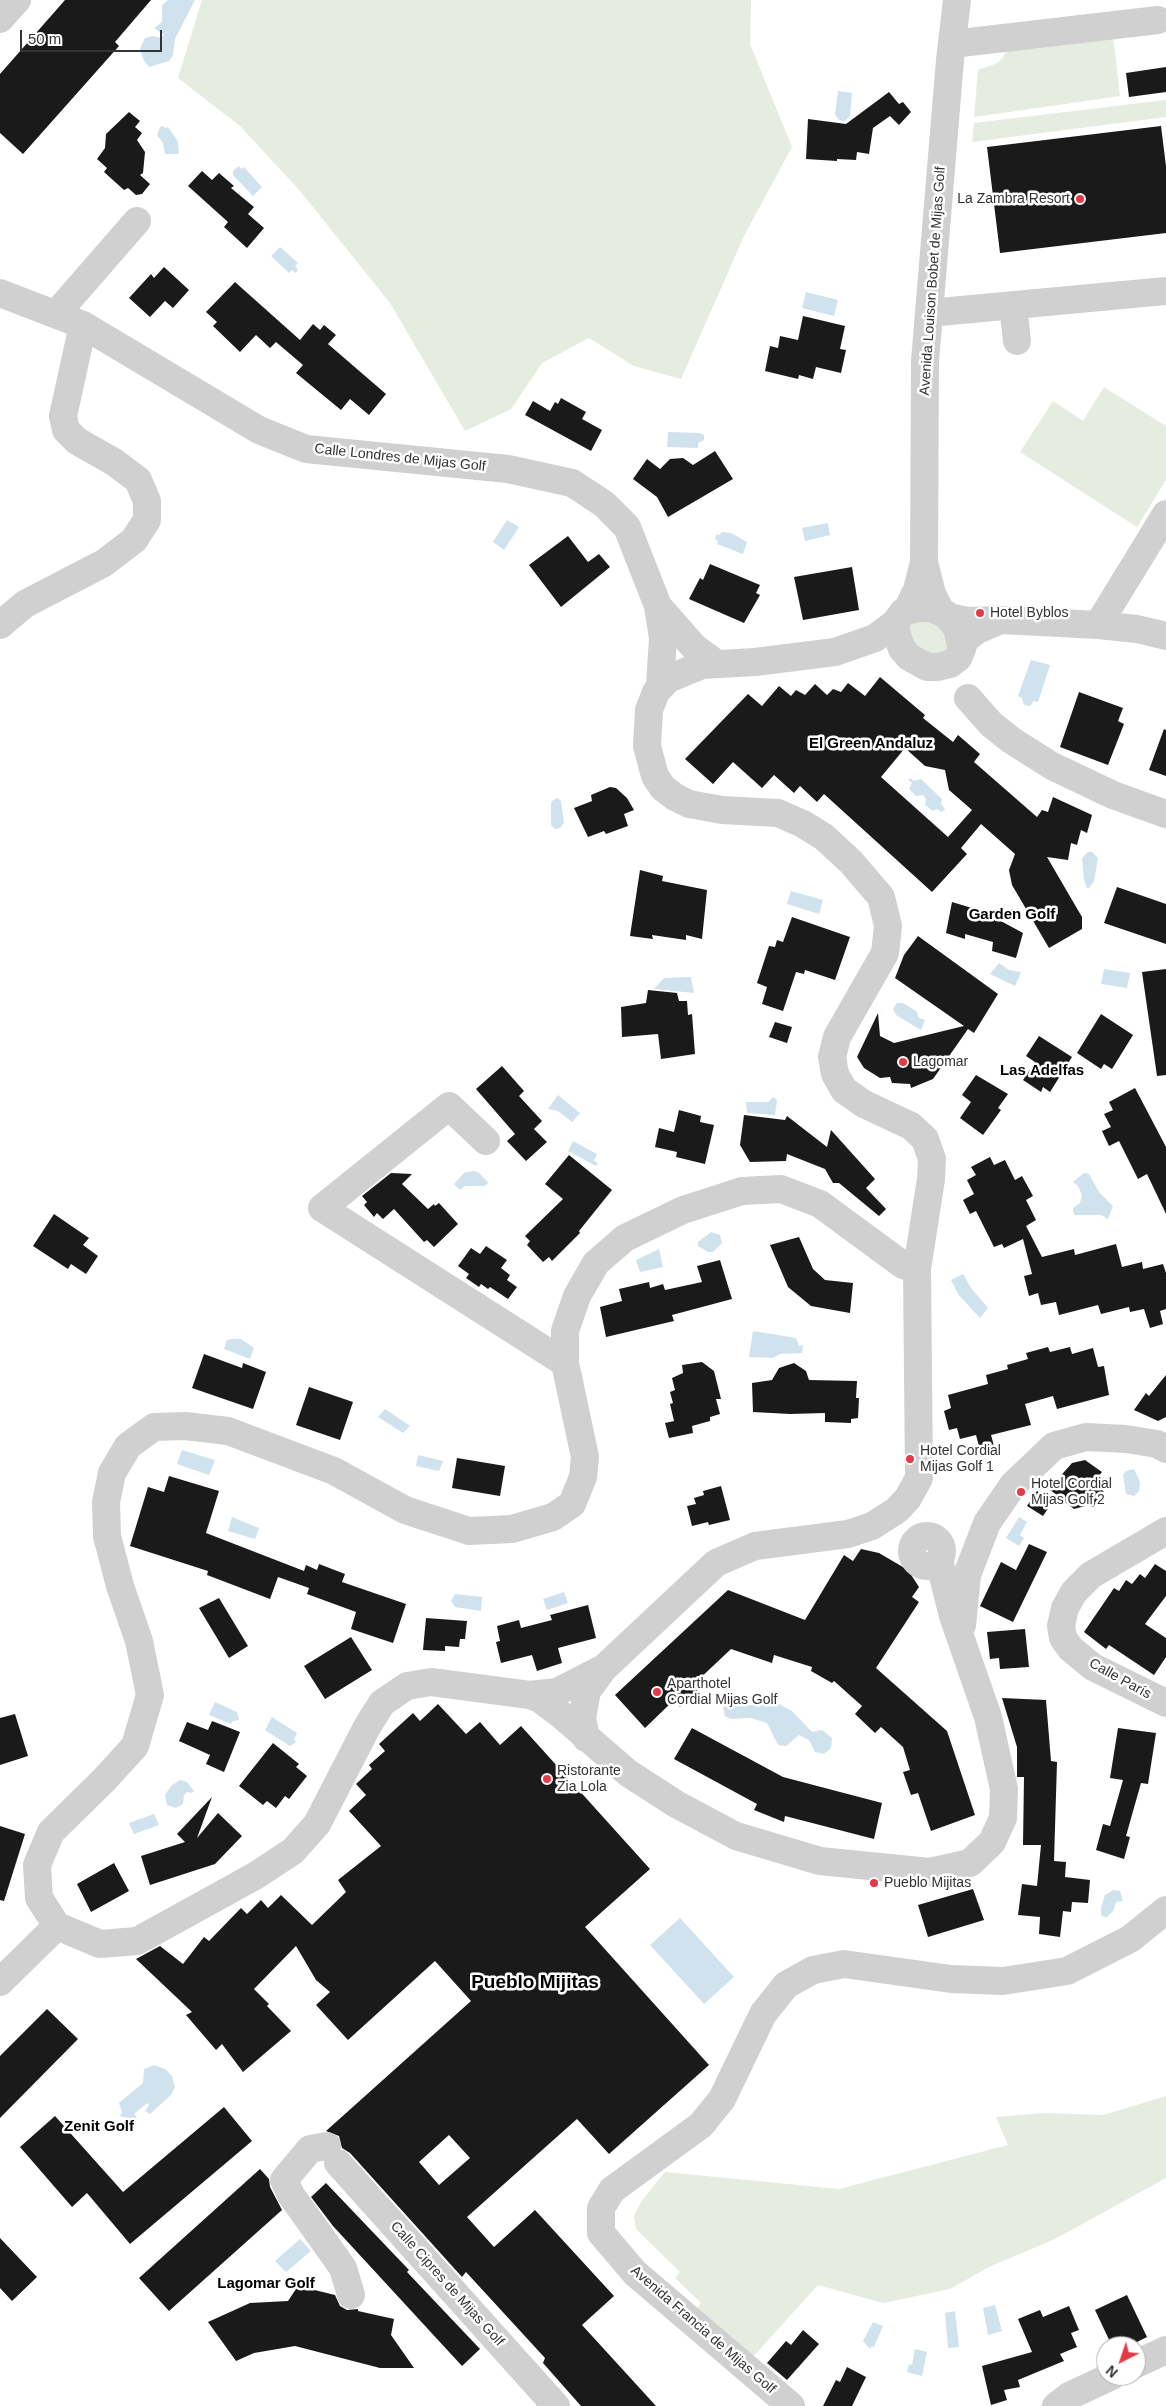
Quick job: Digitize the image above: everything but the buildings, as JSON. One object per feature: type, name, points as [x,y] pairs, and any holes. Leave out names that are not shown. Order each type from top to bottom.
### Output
[{"type":"street","points":[[0,19],[17,0]]},
{"type":"street","name":"Avenida Louison Bobet de Mijas Golf","points":[[901,617],[917,590],[924,562],[925,361],[957,0]]},
{"type":"street","points":[[952,44],[1026,31],[1158,20]]},
{"type":"street","points":[[56,314],[138,221]]},
{"type":"street","points":[[929,314],[1166,291]]},
{"type":"street","name":"Calle Londres de Mijas Golf","points":[[0,293],[82,325],[259,430],[306,448],[508,469],[572,482],[604,504],[627,527],[658,606],[663,638],[660,685],[650,710],[647,746],[655,776],[663,788],[689,804],[722,810],[778,813],[803,824],[824,837],[851,862],[881,897],[888,926],[885,953],[837,1037],[832,1057],[835,1074],[844,1090],[864,1104],[911,1126],[925,1139],[932,1159],[931,1179],[918,1269],[918,1518],[932,1547],[953,1616],[988,1717],[1004,1789],[1003,1818],[992,1842],[970,1863],[930,1872],[820,1862],[736,1836],[676,1804],[628,1773],[560,1714],[540,1699],[530,1695]]},
{"type":"street","points":[[1013,305],[1017,341]]},
{"type":"street","points":[[0,625],[24,604],[104,563],[134,540],[147,520],[147,501],[138,480],[114,462],[77,441],[66,430],[63,416],[82,325]]},
{"type":"street","points":[[1098,625],[1166,514]]},
{"type":"street","name":"Avenida Louison Bobet de Mijas Golf","points":[[924,562],[932,594],[946,615]]},
{"type":"street","points":[[658,606],[694,647],[717,664]]},
{"type":"street","points":[[660,685],[668,679],[702,665],[755,662],[835,652],[874,638],[901,617],[930,608],[967,621],[1001,620],[1098,625],[1137,628],[1166,636]]},
{"type":"street","points":[[946,615],[960,636],[961,680],[968,698]]},
{"type":"street","points":[[901,617],[896,632],[902,649],[909,657],[927,667],[968,698],[991,724],[1011,740],[1052,766],[1113,795],[1166,814]]},
{"type":"street","points":[[927,667],[946,666],[960,651],[971,634],[1001,620]]},
{"type":"street","points":[[486,1141],[449,1106],[322,1208],[565,1363]]},
{"type":"street","points":[[604,1668],[557,1692],[530,1695],[431,1682],[407,1686],[382,1703],[367,1727],[317,1824],[293,1851],[255,1876],[137,1941],[100,1944],[57,1926],[39,1898],[37,1865],[50,1832],[104,1780],[135,1746],[150,1695],[139,1641],[120,1586],[107,1536],[106,1502],[112,1473],[128,1446],[154,1427],[185,1426],[228,1432],[334,1470],[405,1510],[470,1531],[512,1530],[553,1517],[572,1504],[583,1477],[584,1457],[565,1363],[565,1330],[577,1296],[596,1263],[625,1238],[683,1210],[742,1191],[781,1189],[820,1204],[903,1264],[918,1269]]},
{"type":"street","points":[[848,1534],[932,1547],[949,1557],[966,1550],[1013,1485],[1054,1446],[1086,1437],[1126,1439],[1157,1444],[1166,1449]]},
{"type":"street","points":[[586,1738],[582,1718],[585,1698],[587,1691],[604,1668],[716,1563],[755,1546],[848,1534],[872,1526],[892,1514],[908,1498],[919,1478]]},
{"type":"street","points":[[962,1639],[963,1603],[967,1575],[984,1527]]},
{"type":"street","name":"Calle París","points":[[1166,1531],[1091,1575],[1074,1592],[1065,1608],[1061,1626],[1063,1638],[1071,1650],[1093,1667],[1166,1703]]},
{"type":"street","name":"Avenida Francia de Mijas Golf","points":[[791,2406],[635,2273],[601,2233],[601,2208],[612,2190],[701,2125],[722,2100],[763,2014],[786,1984],[814,1970],[844,1964],[951,1979],[1003,1982],[1067,1971],[1130,1939],[1166,1910]]},
{"type":"street","points":[[0,1982],[57,1926]]},
{"type":"street","name":"Calle Cipres de Mijas Golf","points":[[351,2295],[344,2268],[291,2196],[284,2180],[310,2149],[332,2155],[556,2406]]},
{"type":"street","points":[[1146,2359],[1166,2350]]},
{"type":"street","points":[[1056,2406],[1070,2396],[1096,2384]]},
{"type":"shaded area","points":[[202,0],[751,0],[750,44],[792,147],[744,236],[681,379],[634,366],[589,338],[542,363],[511,409],[465,431],[390,303],[300,191],[240,126],[178,78]]},
{"type":"shaded area","points":[[1113,34],[1120,96],[974,117],[978,70],[995,64],[1002,59],[1009,46]]},
{"type":"shaded area","points":[[1166,100],[1166,117],[972,142],[974,123]]},
{"type":"shaded area","points":[[1104,387],[1166,426],[1166,480],[1137,527],[1020,452],[1053,401],[1083,421]]},
{"type":"shaded area","points":[[935,618],[953,648],[936,657],[916,647],[907,625]]},
{"type":"shaded area","points":[[1166,2096],[1166,2178],[1055,2239],[989,2267],[950,2289],[883,2303],[818,2285],[752,2358],[696,2310],[701,2303],[675,2278],[680,2272],[636,2229],[634,2216],[641,2202],[665,2172],[839,2189],[1008,2145],[996,2117],[1045,2113],[1103,2115]]},
{"type":"water","points":[[168,0],[195,0],[175,39],[173,55],[169,61],[149,67],[143,59],[140,49],[145,38],[153,36],[161,38],[164,35],[154,28],[162,22],[162,5]]},
{"type":"water","points":[[838,91],[852,93],[850,116],[845,121],[839,120],[835,114]]},
{"type":"water","points":[[163,126],[165,128],[168,127],[178,142],[179,154],[165,154],[163,143],[157,135],[160,127]]},
{"type":"water","points":[[239,166],[241,169],[244,167],[262,187],[253,196],[233,175],[233,171]]},
{"type":"water","points":[[280,247],[298,263],[295,266],[298,270],[295,273],[292,270],[289,273],[271,256]]},
{"type":"water","points":[[806,292],[838,300],[834,316],[802,308]]},
{"type":"water","points":[[668,432],[699,433],[704,435],[704,440],[698,443],[698,448],[667,447]]},
{"type":"water","points":[[507,520],[519,527],[504,550],[493,542]]},
{"type":"water","points":[[828,523],[830,535],[805,541],[802,528]]},
{"type":"water","points":[[722,532],[731,533],[747,542],[743,554],[717,544],[718,541],[715,539],[717,534],[719,535]]},
{"type":"water","points":[[1031,660],[1050,665],[1038,702],[1034,701],[1030,706],[1024,705],[1022,698],[1018,696]]},
{"type":"water","points":[[910,778],[914,781],[921,779],[942,799],[941,804],[945,809],[942,812],[937,809],[933,811],[925,805],[926,799],[923,795],[916,796],[909,789],[912,783],[908,780]]},
{"type":"water","points":[[558,798],[561,801],[564,823],[560,828],[555,829],[551,825],[551,804],[553,800]]},
{"type":"water","points":[[1088,852],[1092,852],[1098,858],[1094,881],[1087,888],[1084,880],[1082,858]]},
{"type":"water","points":[[791,891],[823,900],[819,914],[787,904]]},
{"type":"water","points":[[999,963],[1009,970],[1021,972],[1015,986],[990,974]]},
{"type":"water","points":[[1104,969],[1130,973],[1127,988],[1101,984]]},
{"type":"water","points":[[691,977],[694,993],[654,989],[664,978]]},
{"type":"water","points":[[897,1003],[903,1003],[916,1011],[919,1018],[925,1020],[921,1030],[896,1015],[893,1009]]},
{"type":"water","points":[[558,1095],[580,1113],[572,1122],[558,1111],[548,1109]]},
{"type":"water","points":[[773,1097],[777,1100],[775,1115],[747,1113],[746,1102],[768,1102]]},
{"type":"water","points":[[573,1141],[597,1154],[594,1161],[598,1163],[596,1166],[568,1151]]},
{"type":"water","points":[[478,1172],[488,1182],[487,1184],[484,1186],[465,1186],[460,1190],[454,1184],[464,1173]]},
{"type":"water","points":[[1084,1173],[1089,1174],[1099,1192],[1113,1206],[1108,1219],[1101,1215],[1074,1215],[1073,1208],[1080,1203],[1082,1195],[1078,1186],[1073,1182]]},
{"type":"water","points":[[711,1232],[720,1235],[722,1243],[713,1252],[708,1252],[698,1246],[698,1242]]},
{"type":"water","points":[[659,1249],[663,1267],[640,1272],[636,1260]]},
{"type":"water","points":[[963,1274],[971,1288],[988,1308],[980,1318],[958,1294],[951,1280]]},
{"type":"water","points":[[753,1331],[796,1338],[799,1346],[803,1345],[802,1353],[780,1354],[773,1358],[749,1357]]},
{"type":"water","points":[[241,1339],[254,1348],[250,1359],[224,1349],[227,1340]]},
{"type":"water","points":[[385,1409],[410,1426],[403,1433],[378,1417]]},
{"type":"water","points":[[182,1450],[215,1460],[209,1475],[177,1464]]},
{"type":"water","points":[[418,1455],[443,1461],[439,1471],[416,1466]]},
{"type":"water","points":[[1134,1469],[1140,1482],[1139,1491],[1134,1496],[1126,1494],[1123,1475],[1126,1471]]},
{"type":"water","points":[[232,1517],[259,1528],[255,1539],[228,1531]]},
{"type":"water","points":[[1019,1517],[1027,1522],[1020,1535],[1024,1538],[1019,1546],[1006,1538]]},
{"type":"water","points":[[564,1592],[568,1603],[547,1610],[543,1599]]},
{"type":"water","points":[[455,1594],[482,1597],[481,1611],[455,1607],[451,1601]]},
{"type":"water","points":[[764,1696],[792,1711],[812,1732],[822,1730],[832,1738],[831,1748],[824,1754],[815,1752],[809,1740],[799,1735],[786,1746],[778,1745],[767,1723],[751,1718],[731,1719],[725,1716],[723,1708],[728,1701],[733,1700],[742,1705],[752,1705]]},
{"type":"water","points":[[215,1702],[237,1712],[239,1720],[233,1721],[231,1724],[209,1715]]},
{"type":"water","points":[[272,1717],[297,1733],[294,1739],[296,1742],[290,1746],[265,1730]]},
{"type":"water","points":[[180,1780],[187,1782],[194,1791],[192,1793],[187,1792],[184,1795],[183,1804],[176,1808],[167,1805],[165,1795],[171,1786]]},
{"type":"water","points":[[154,1814],[159,1825],[134,1834],[129,1823]]},
{"type":"water","points":[[1113,1890],[1120,1891],[1123,1901],[1116,1902],[1113,1911],[1106,1918],[1101,1915],[1101,1907],[1105,1895]]},
{"type":"water","points":[[680,1918],[734,1977],[704,2004],[650,1945]]},
{"type":"water","points":[[154,2065],[165,2069],[172,2076],[175,2087],[171,2095],[150,2114],[145,2111],[149,2105],[147,2103],[134,2114],[137,2117],[132,2120],[120,2116],[122,2112],[119,2103],[143,2083],[144,2069]]},
{"type":"water","points":[[300,2239],[311,2251],[286,2272],[275,2261]]},
{"type":"water","points":[[995,2305],[1002,2331],[988,2335],[983,2308]]},
{"type":"water","points":[[955,2311],[959,2347],[948,2348],[945,2313]]},
{"type":"water","points":[[873,2322],[883,2326],[874,2347],[872,2346],[870,2349],[863,2341]]},
{"type":"water","points":[[915,2349],[927,2352],[922,2376],[907,2372],[909,2364],[912,2365]]},
{"type":"place","name":"La Zambra Resort","points":[[1080,199]]},
{"type":"place","name":"Hotel Byblos","points":[[980,613]]},
{"type":"place","name":"Lagomar","points":[[903,1062]]},
{"type":"place","name":"Hotel Cordial Mijas Golf 1","points":[[910,1459]]},
{"type":"place","name":"Hotel Cordial Mijas Golf 2","points":[[1021,1492]]},
{"type":"place","name":"Aparthotel Cordial Mijas Golf","points":[[657,1692]]},
{"type":"place","name":"Ristorante Zia Lola","points":[[547,1779]]},
{"type":"place","name":"Pueblo Mijitas","points":[[874,1883]]},
{"type":"district","name":"El Green Andaluz","points":[[871,744]]},
{"type":"district","name":"Garden Golf","points":[[1012,915]]},
{"type":"district","name":"Las Adelfas","points":[[1042,1071]]},
{"type":"district","name":"Pueblo Mijitas","points":[[535,1983]]},
{"type":"district","name":"Zenit Golf","points":[[99,2127]]},
{"type":"district","name":"Lagomar Golf","points":[[266,2284]]}]
